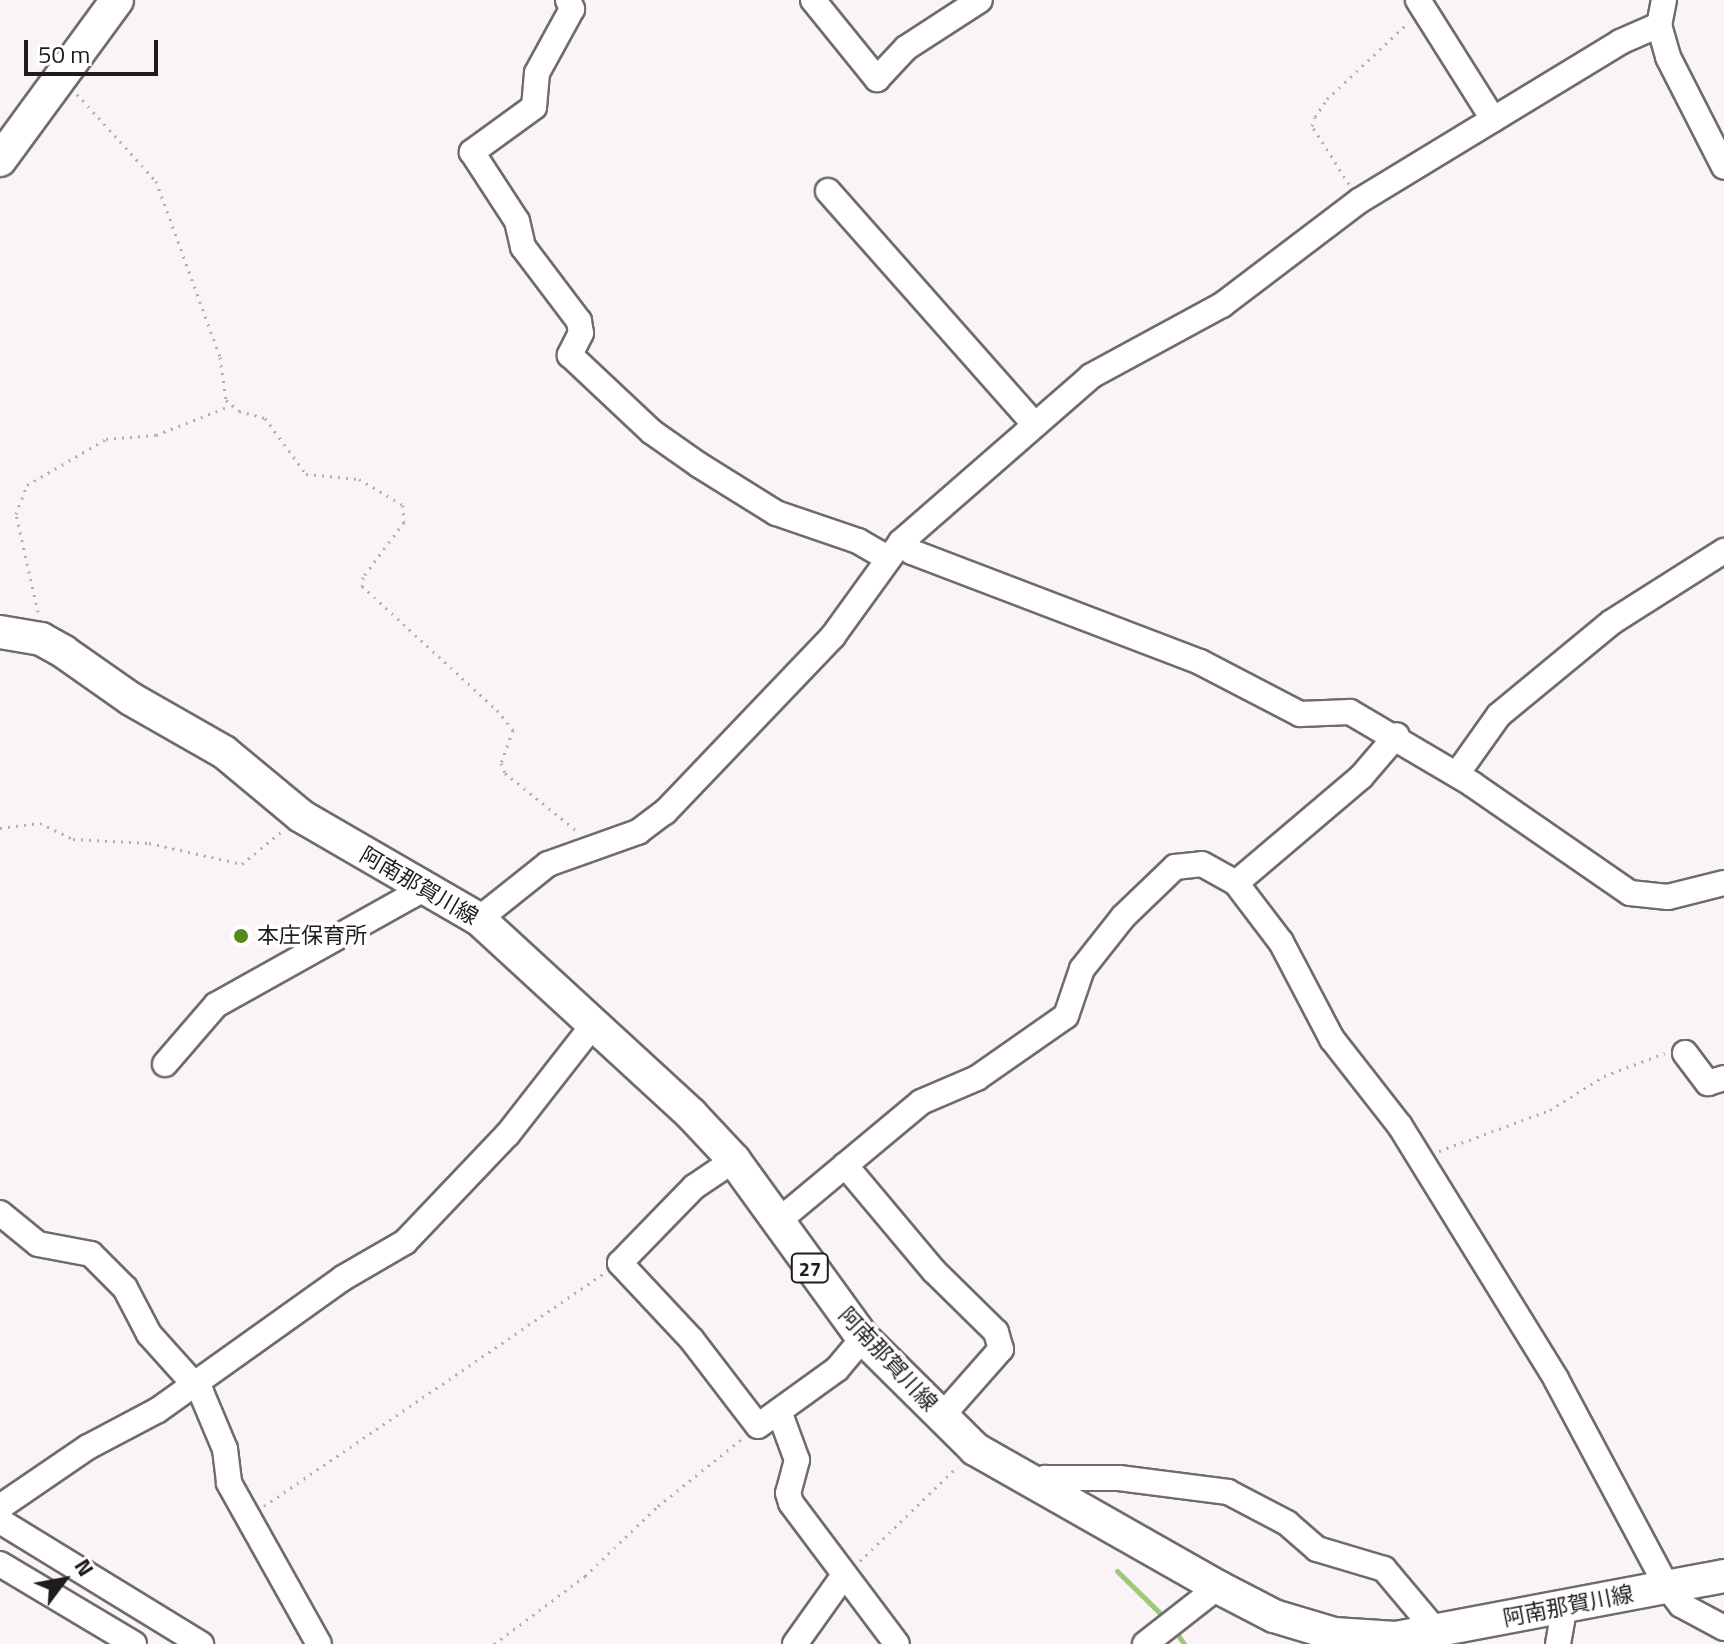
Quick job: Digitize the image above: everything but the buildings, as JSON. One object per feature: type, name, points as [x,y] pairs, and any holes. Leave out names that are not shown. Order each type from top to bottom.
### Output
[{"type":"main road","points":[[0,160],[117,0]]},
{"type":"main road","name":"阿南那賀川線","points":[[0,632],[41,639],[224,752],[301,816],[479,919],[594,1024],[734,1160],[776,1223],[863,1338],[975,1449],[1034,1486],[1218,1587],[1274,1616],[1334,1634],[1396,1638],[1724,1576]]},
{"type":"street","points":[[568,0],[572,9],[537,73],[534,107],[472,152],[517,221],[523,247],[579,321],[581,333],[570,355],[652,432],[776,513],[858,541],[912,552],[1200,662],[1300,714],[1350,712],[1397,735],[1630,893],[1668,897],[1724,883]]},
{"type":"street","points":[[813,0],[877,79],[906,48],[980,0]]},
{"type":"street","points":[[1664,0],[1659,25],[1668,57],[1724,167]]},
{"type":"street","points":[[1421,5],[1493,119]]},
{"type":"street","points":[[479,919],[548,864],[638,832],[665,812],[833,636],[894,550],[1091,376],[1222,305],[1359,201],[1620,42],[1659,25]]},
{"type":"street","points":[[828,191],[1034,424]]},
{"type":"street","points":[[1457,774],[1499,715],[1612,622],[1724,551]]},
{"type":"street","points":[[1236,883],[1361,777],[1397,735]]},
{"type":"street","points":[[776,1223],[921,1102],[977,1078],[1066,1016],[1082,969],[1123,917],[1175,867],[1202,864],[1236,883],[1291,957],[1332,1039],[1422,1161],[1556,1379],[1667,1587],[1681,1605],[1724,1628]]},
{"type":"street","points":[[165,1064],[216,1005],[413,895],[419,883]]},
{"type":"street","points":[[0,1507],[194,1383],[411,1237],[508,1134],[594,1024]]},
{"type":"street","points":[[1685,1053],[1708,1083],[1724,1078]]},
{"type":"street","points":[[734,1160],[694,1187],[620,1263],[692,1340],[758,1426],[837,1369],[863,1338]]},
{"type":"street","points":[[845,1165],[934,1271],[996,1332],[1001,1349],[942,1416]]},
{"type":"street","points":[[0,1213],[38,1244],[91,1254],[125,1288],[149,1334],[194,1383],[225,1449],[229,1483],[319,1644]]},
{"type":"street","points":[[779,1411],[797,1460],[788,1493],[791,1503],[842,1578],[897,1644]]},
{"type":"street","points":[[1034,1486],[1045,1478],[1119,1478],[1228,1492],[1287,1523],[1317,1549],[1384,1569],[1437,1632]]},
{"type":"street","points":[[0,1521],[201,1644]]},
{"type":"street","points":[[0,1564],[134,1644]]},
{"type":"street","points":[[795,1644],[842,1578]]},
{"type":"street","points":[[1145,1644],[1218,1587]]},
{"type":"street","points":[[1558,1644],[1565,1606]]},
{"type":"path","points":[[1359,201],[1312,126],[1315,117],[1369,57],[1421,5]]},
{"type":"path","points":[[61,77],[156,181],[220,357],[230,406]]},
{"type":"path","points":[[41,639],[16,514],[27,485],[106,439],[156,435],[230,406],[265,418],[306,474],[359,479],[403,505],[404,522],[363,577],[362,586],[497,710],[513,730],[501,763],[505,773],[594,847]]},
{"type":"path","points":[[0,828],[40,823],[73,839],[149,843],[242,864],[301,816]]},
{"type":"path","points":[[1422,1161],[1451,1143],[1486,1137],[1550,1110],[1638,1061],[1685,1053]]},
{"type":"path","points":[[248,1516],[620,1263]]},
{"type":"path","points":[[494,1644],[585,1576],[658,1506],[758,1426]]},
{"type":"path","points":[[842,1578],[975,1449]]},
{"type":"waterway","points":[[1117,1571],[1165,1618]]},
{"type":"waterway","points":[[1174,1629],[1184,1644]]},
{"type":"place","name":"本庄保育所","points":[[241,936]]}]
